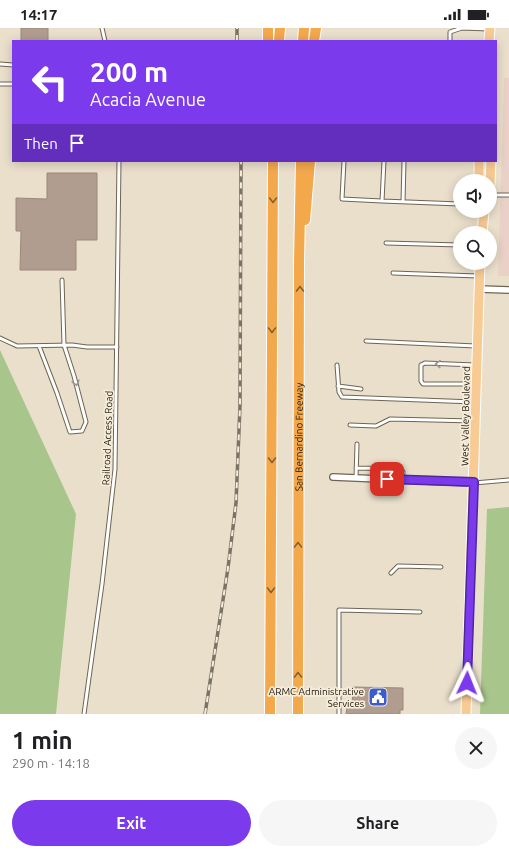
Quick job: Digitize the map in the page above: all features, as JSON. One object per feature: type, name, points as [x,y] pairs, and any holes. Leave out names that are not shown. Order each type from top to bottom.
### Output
[{"type":"highway","points":[[268,28],[268,40]]},
{"type":"highway","points":[[279,40],[280,28]]},
{"type":"highway","points":[[303,40],[304,28]]},
{"type":"highway","points":[[314,40],[316,28]]},
{"type":"highway","points":[[270,714],[273,162]]},
{"type":"highway","name":"San Bernardino Freeway","points":[[298,714],[299,263],[301,162]]},
{"type":"highway","points":[[299,263],[307,208],[310,162]]},
{"type":"main road","points":[[489,40],[490,28]]},
{"type":"main road","points":[[479,162],[479,174]]},
{"type":"main road","points":[[490,174],[491,162]]},
{"type":"main road","name":"West Valley Boulevard","points":[[466,714],[480,270]]},
{"type":"street","points":[[479,289],[509,290]]},
{"type":"street","points":[[333,477],[474,482]]},
{"type":"lane","points":[[102,28],[105,40]]},
{"type":"lane","points":[[450,40],[450,32],[462,28],[490,28]]},
{"type":"lane","points":[[0,64],[12,65]]},
{"type":"lane","points":[[0,84],[12,84]]},
{"type":"lane","name":"Railroad Access Road","points":[[84,714],[103,576],[115,469],[119,162]]},
{"type":"lane","points":[[344,162],[342,200],[453,204]]},
{"type":"lane","points":[[382,201],[384,162]]},
{"type":"lane","points":[[402,202],[404,162]]},
{"type":"lane","points":[[497,195],[509,196]]},
{"type":"lane","points":[[386,243],[453,245]]},
{"type":"lane","points":[[393,273],[480,277]]},
{"type":"lane","points":[[39,346],[70,432],[82,431],[86,422],[64,345],[62,280]]},
{"type":"lane","points":[[0,338],[17,346],[64,345],[117,347]]},
{"type":"lane","points":[[366,341],[478,346]]},
{"type":"lane","points":[[477,365],[426,363],[421,365],[421,381],[423,384],[477,384]]},
{"type":"lane","points":[[337,365],[340,396],[344,398],[476,403]]},
{"type":"lane","points":[[338,386],[361,389]]},
{"type":"lane","points":[[350,425],[376,426],[390,419],[476,421]]},
{"type":"lane","points":[[356,478],[357,444]]},
{"type":"lane","points":[[356,468],[401,469],[403,472],[402,480]]},
{"type":"lane","points":[[474,482],[509,480]]},
{"type":"lane","points":[[391,573],[398,566],[441,567]]},
{"type":"lane","points":[[339,714],[339,610],[420,612]]},
{"type":"shaded area","points":[[504,78],[509,78],[509,276],[498,276]]},
{"type":"green space","points":[[0,350],[76,514],[56,714],[0,714]]},
{"type":"green space","points":[[509,507],[509,714],[480,714],[487,509]]},
{"type":"building","points":[[21,28],[48,28],[48,40],[21,40]]},
{"type":"building","points":[[47,173],[97,173],[97,240],[76,240],[76,270],[20,270],[21,231],[16,231],[16,198],[47,199]]},
{"type":"building","name":"ARMC Administrative Services","points":[[353,687],[403,688],[403,710],[400,710],[400,714],[346,714],[347,707],[352,707]]},
{"type":"railway","points":[[237,28],[237,40]]},
{"type":"railway","points":[[205,714],[228,568],[236,503],[240,406],[241,162]]},
{"type":"place","name":"ARMC Administrative Services","points":[[378,697]]},
{"type":"route","points":[[387,479],[474,482],[467,683]]}]
